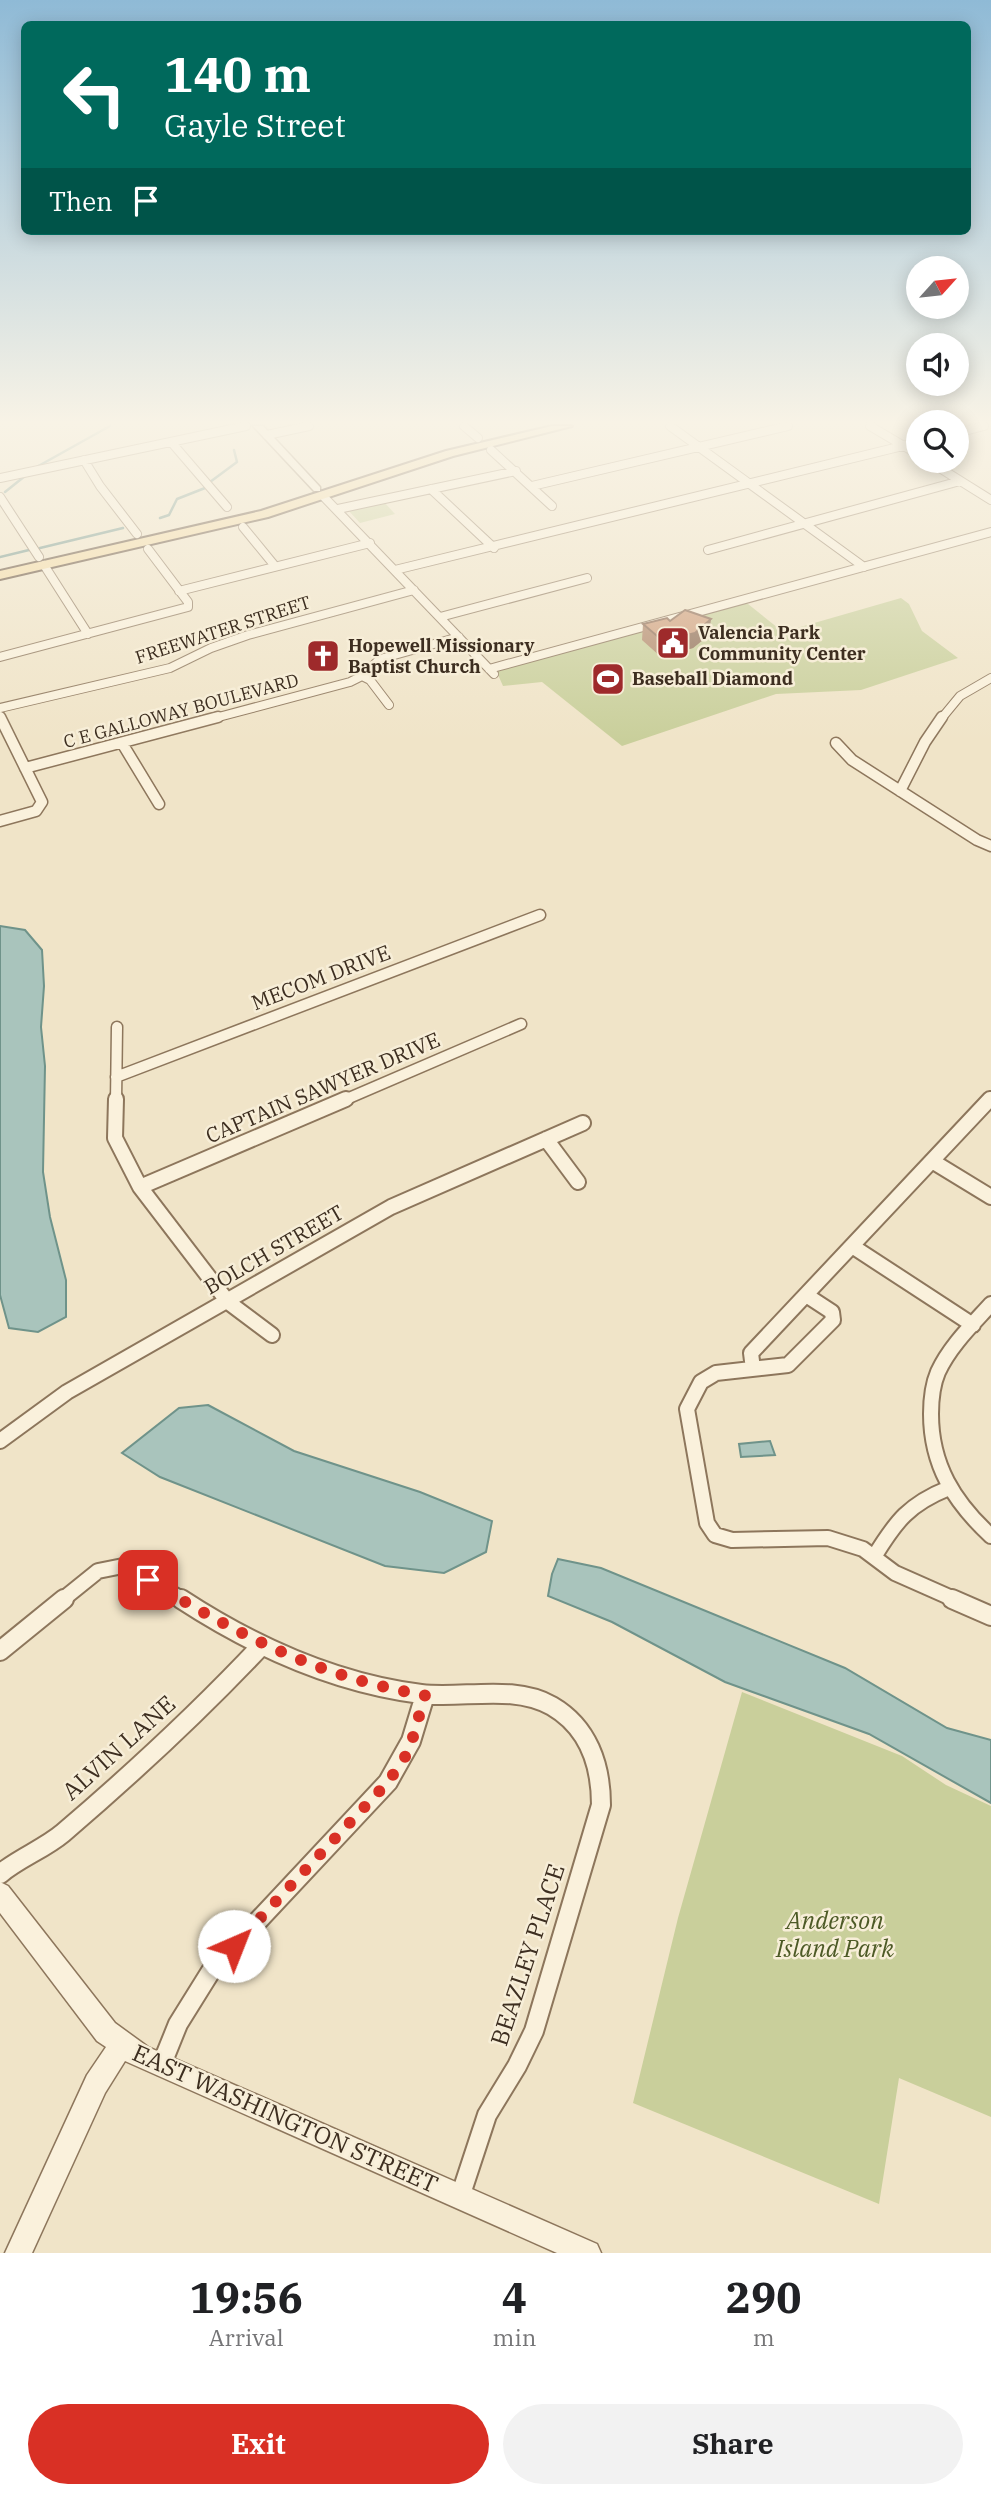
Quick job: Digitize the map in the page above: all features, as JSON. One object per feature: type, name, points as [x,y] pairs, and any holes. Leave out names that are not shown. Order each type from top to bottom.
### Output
[{"type":"main road","points":[[0,575],[149,531]]},
{"type":"main road","points":[[0,565],[41,561],[184,531]]},
{"type":"street","points":[[22,531],[88,634]]},
{"type":"street","points":[[246,531],[275,566]]},
{"type":"street","points":[[359,531],[492,672],[991,532]]},
{"type":"street","points":[[476,531],[494,548]]},
{"type":"street","points":[[396,570],[561,531]]},
{"type":"street","points":[[708,550],[775,531]]},
{"type":"street","points":[[815,531],[862,567]]},
{"type":"street","points":[[179,591],[370,543]]},
{"type":"street","points":[[0,657],[188,607],[148,549]]},
{"type":"street","points":[[440,617],[587,578]]},
{"type":"street","name":"FREEWATER STREET","points":[[0,708],[173,667],[211,648],[248,635],[414,590]]},
{"type":"street","name":"C E GALLOWAY BOULEVARD","points":[[25,768],[351,682],[385,657],[459,638]]},
{"type":"street","points":[[362,676],[370,680],[389,705]]},
{"type":"street","points":[[900,791],[919,752],[938,724],[970,688],[991,678]]},
{"type":"street","points":[[980,682],[991,687]]},
{"type":"street","points":[[0,717],[41,802],[37,810],[0,821]]},
{"type":"street","points":[[122,743],[159,804]]},
{"type":"street","points":[[836,743],[847,757],[991,846]]},
{"type":"street","name":"MECOM DRIVE","points":[[116,1077],[540,915]]},
{"type":"street","name":"CAPTAIN SAWYER DRIVE","points":[[140,1187],[521,1024]]},
{"type":"street","points":[[117,1027],[115,1138],[140,1187],[228,1302],[272,1335]]},
{"type":"street","points":[[754,1369],[751,1353],[991,1098]]},
{"type":"street","name":"BOLCH STREET","points":[[0,1441],[67,1392],[391,1207],[583,1123]]},
{"type":"street","points":[[546,1139],[578,1182]]},
{"type":"street","points":[[932,1161],[991,1197]]},
{"type":"street","points":[[852,1246],[973,1325]]},
{"type":"street","points":[[806,1295],[832,1312],[833,1321],[788,1365],[716,1373],[701,1382],[687,1409],[707,1523],[715,1535],[732,1541],[828,1538],[863,1549],[895,1573],[991,1616]]},
{"type":"street","points":[[991,1304],[951,1350],[933,1384],[930,1430],[943,1479],[966,1514],[991,1536]]},
{"type":"street","points":[[874,1558],[901,1513],[926,1496],[949,1488]]},
{"type":"street","points":[[0,1651],[97,1571],[110,1566],[128,1568],[262,1645],[311,1665],[398,1691],[425,1695],[413,1740],[403,1762],[388,1782],[211,1971],[178,2024],[161,2066]]},
{"type":"street","name":"ALVIN LANE","points":[[0,1874],[13,1863],[60,1835],[225,1684],[262,1645]]},
{"type":"street","name":"BEAZLEY PLACE","points":[[425,1695],[522,1697],[551,1705],[576,1724],[594,1752],[602,1783],[601,1805],[534,2031],[517,2066],[487,2115],[460,2197]]},
{"type":"street","name":"EAST WASHINGTON STREET","points":[[0,1894],[106,2032],[121,2045],[161,2066],[588,2253]]},
{"type":"street","points":[[18,2253],[96,2084],[121,2045]]},
{"type":"green space","points":[[901,598],[909,604],[922,631],[958,658],[861,690],[776,694],[622,746],[542,682],[503,686],[495,668],[743,600],[783,632]]},
{"type":"green space","name":"Anderson Island Park","points":[[742,1692],[902,1756],[946,1785],[991,1806],[991,2117],[899,2078],[879,2204],[633,2103],[678,1918]]},
{"type":"water","points":[[0,926],[25,930],[42,950],[44,986],[41,1027],[45,1066],[43,1172],[50,1217],[66,1280],[66,1317],[38,1332],[9,1328],[0,1295]]},
{"type":"water","points":[[208,1405],[294,1451],[420,1492],[492,1521],[486,1552],[444,1573],[385,1566],[160,1477],[122,1453],[179,1408]]},
{"type":"water","points":[[770,1441],[775,1455],[741,1457],[739,1444]]},
{"type":"water","points":[[558,1559],[601,1568],[845,1668],[947,1728],[991,1740],[991,1803],[869,1734],[725,1682],[612,1622],[548,1596]]},
{"type":"building","points":[[685,610],[711,619],[695,633],[663,641],[643,624],[667,618],[670,621]]},
{"type":"waterway","points":[[40,548],[110,531]]},
{"type":"waterway","points":[[0,557],[29,550]]},
{"type":"place","name":"Valencia Park Community Center","points":[[673,643]]},
{"type":"place","name":"Hopewell Missionary Baptist Church","points":[[323,656]]},
{"type":"place","name":"Baseball Diamond","points":[[608,679]]},
{"type":"route","points":[[148,1580],[228,1628],[275,1651],[311,1665],[398,1691],[425,1695],[409,1751],[388,1782],[234,1946]]}]
